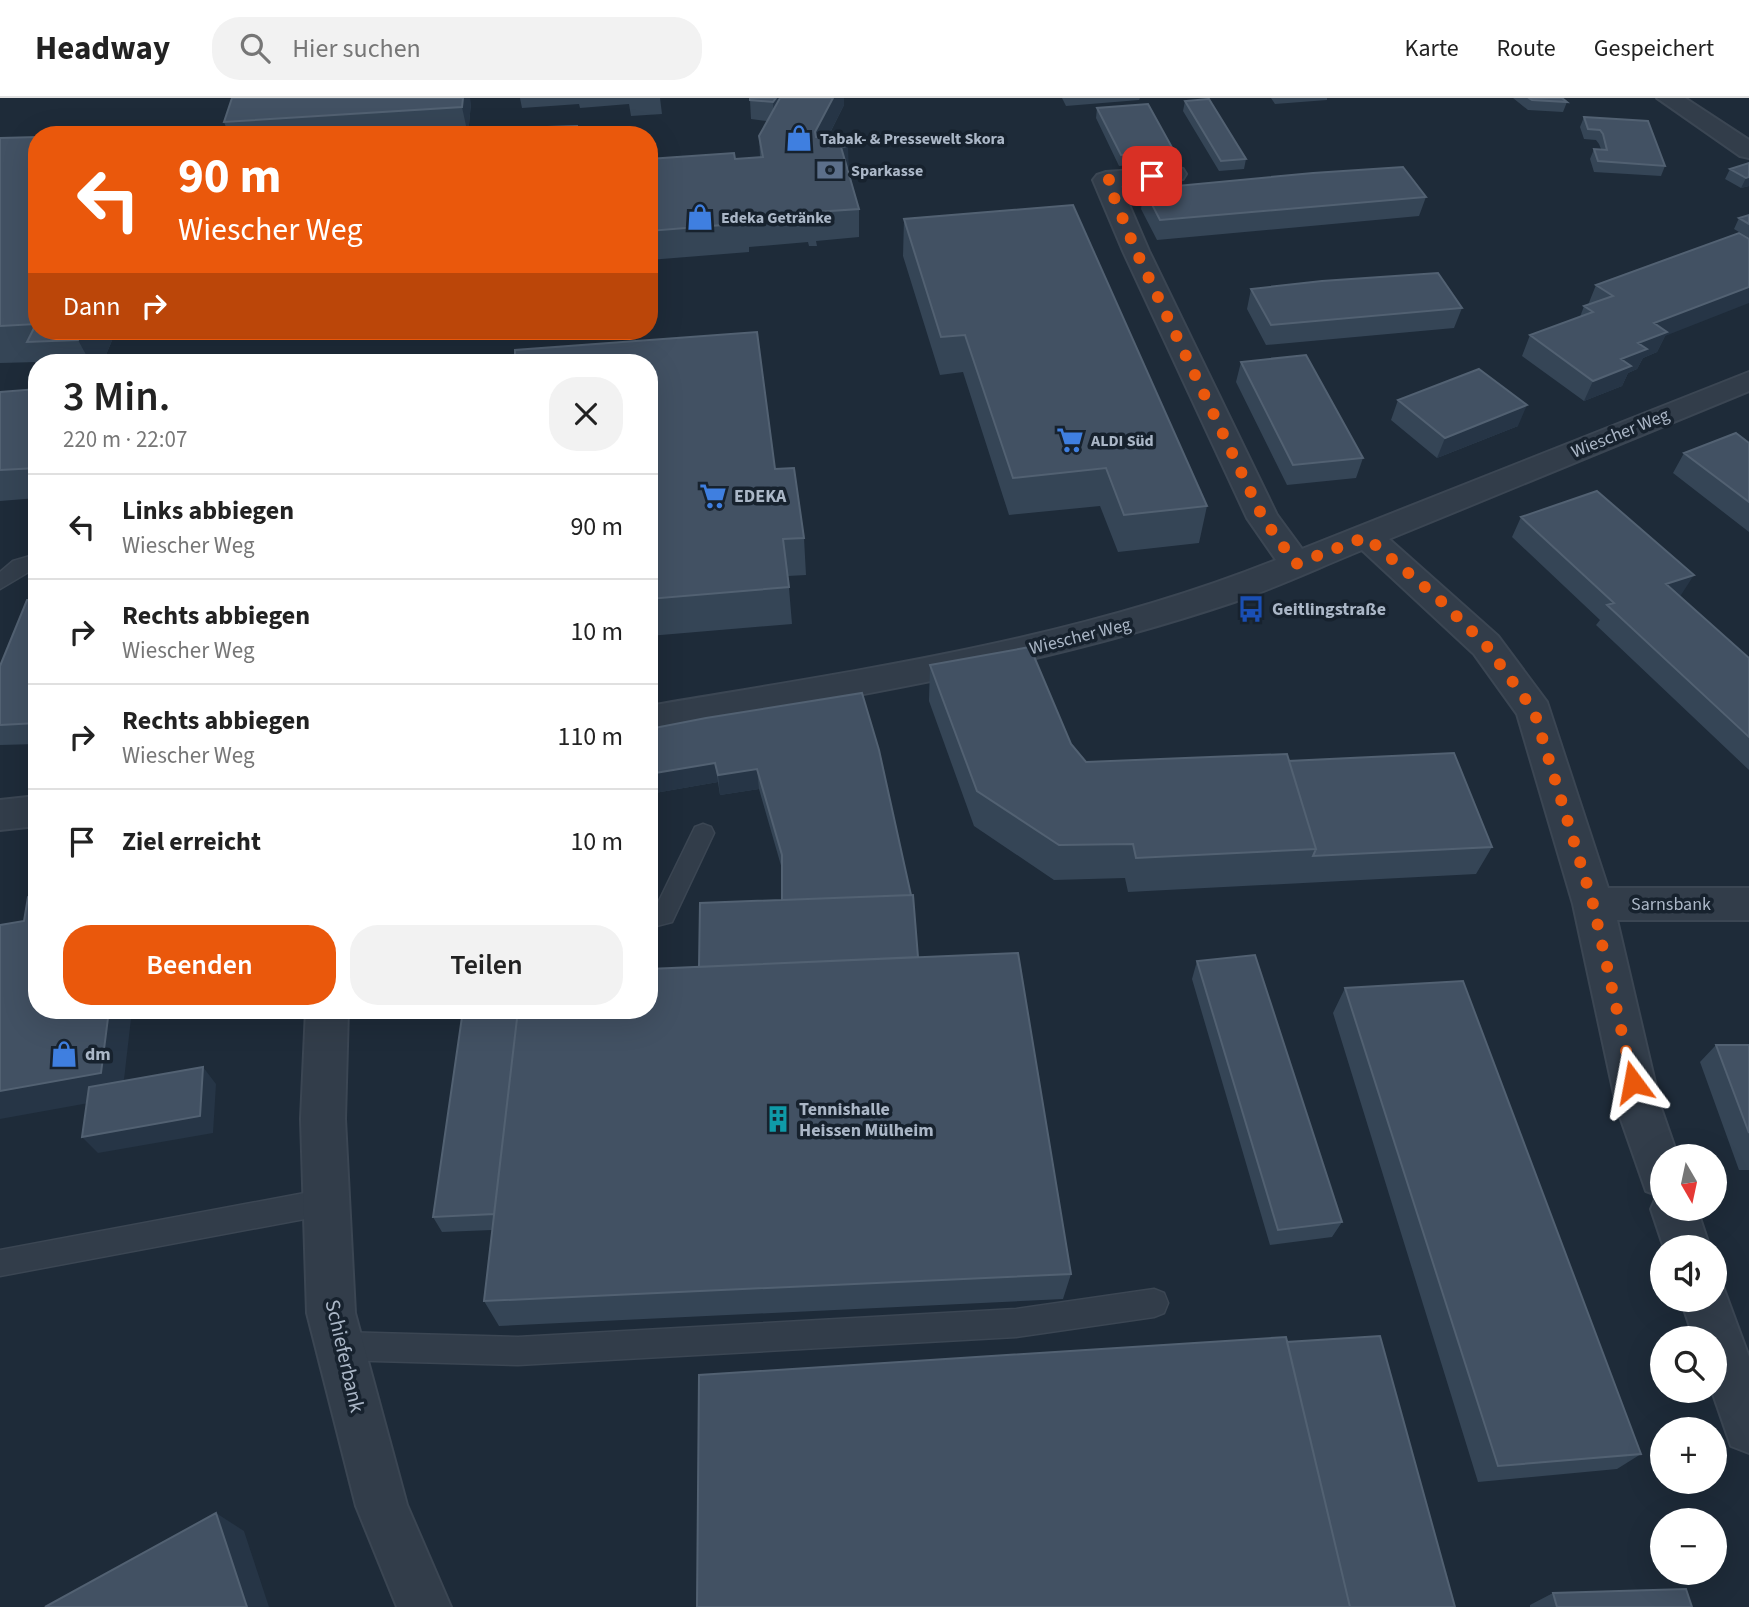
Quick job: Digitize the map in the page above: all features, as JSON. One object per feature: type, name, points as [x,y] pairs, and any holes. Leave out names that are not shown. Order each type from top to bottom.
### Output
[{"type":"street","points":[[1668,98],[1749,151]]},
{"type":"street","points":[[1174,174],[1107,180],[1142,263],[1263,518],[1296,564]]},
{"type":"street","name":"Wiescher Weg","points":[[658,717],[924,671],[1042,646],[1144,620],[1225,593],[1749,381]]},
{"type":"street","points":[[1366,537],[1440,600],[1486,645],[1534,711],[1593,904],[1639,1108],[1651,1144]]},
{"type":"street","points":[[0,815],[28,812]]},
{"type":"street","name":"Sarnsbank","points":[[1593,904],[1749,905]]},
{"type":"street","name":"Schieferbank","points":[[327,1019],[323,1119],[331,1313],[382,1506],[424,1607]]},
{"type":"street","points":[[1709,1312],[1749,1428]]},
{"type":"lane","points":[[0,582],[20,566],[28,563]]},
{"type":"lane","points":[[658,916],[664,915],[704,833]]},
{"type":"lane","points":[[0,1263],[326,1202]]},
{"type":"lane","points":[[339,1346],[531,1350],[1016,1324],[1154,1303]]},
{"type":"building","points":[[232,98],[463,98],[462,107],[224,122]]},
{"type":"building","points":[[750,98],[776,98],[773,102]]},
{"type":"building","points":[[780,98],[833,98],[815,132],[816,137],[846,138],[848,146],[841,147],[859,209],[815,212],[816,217],[808,217],[807,213],[746,218],[747,223],[658,230],[658,158],[734,153],[735,159],[763,157],[759,136]]},
{"type":"building","points":[[1529,98],[1562,98],[1567,102],[1532,100]]},
{"type":"building","points":[[1209,99],[1246,159],[1221,161],[1185,101]]},
{"type":"building","points":[[1148,104],[1174,151],[1121,155],[1097,108]]},
{"type":"building","points":[[1584,117],[1648,121],[1665,166],[1598,161],[1594,149],[1607,150],[1603,134],[1600,130],[1588,129]]},
{"type":"building","points":[[28,137],[28,324],[0,326],[0,138]]},
{"type":"building","points":[[1749,163],[1749,177],[1746,178],[1730,169]]},
{"type":"building","points":[[1403,167],[1426,197],[1160,220],[1144,189],[1313,173]]},
{"type":"building","name":"ALDI Süd","points":[[1073,205],[1207,506],[1124,515],[1106,468],[1013,478],[965,335],[941,337],[904,219]]},
{"type":"building","points":[[1749,215],[1749,224],[1739,218]]},
{"type":"building","points":[[1739,233],[1749,239],[1749,287],[1654,323],[1667,332],[1638,343],[1647,349],[1621,359],[1631,366],[1593,381],[1530,335],[1593,312],[1584,306],[1613,296],[1596,285]]},
{"type":"building","points":[[1438,273],[1462,308],[1271,325],[1251,289],[1322,281]]},
{"type":"building","name":"EDEKA","points":[[757,332],[775,469],[794,468],[804,538],[783,539],[789,587],[658,598],[658,354],[515,354],[515,350]]},
{"type":"building","points":[[28,340],[78,340],[27,342]]},
{"type":"building","points":[[1306,355],[1363,458],[1293,465],[1241,362]]},
{"type":"building","points":[[1479,369],[1527,405],[1445,438],[1398,400]]},
{"type":"building","points":[[28,390],[28,468],[0,470],[0,392]]},
{"type":"building","points":[[1736,433],[1749,443],[1749,502],[1684,453]]},
{"type":"building","points":[[1597,491],[1694,575],[1666,584],[1749,658],[1749,737],[1607,605],[1614,603],[1521,517]]},
{"type":"building","points":[[28,600],[28,723],[0,725],[0,666]]},
{"type":"building","points":[[1030,647],[1071,744],[1086,762],[1287,754],[1316,849],[1136,858],[1133,844],[1059,845],[977,791],[930,665]]},
{"type":"building","points":[[862,693],[879,750],[911,895],[782,900],[782,855],[757,769],[718,775],[715,763],[658,772],[658,727]]},
{"type":"building","points":[[1454,753],[1492,847],[1313,856],[1316,849],[1289,761]]},
{"type":"building","points":[[913,895],[918,957],[699,967],[700,903]]},
{"type":"building","points":[[28,897],[28,1019],[108,1019],[101,1073],[0,1091],[0,925],[24,921]]},
{"type":"building","name":"Tennishalle Heissen Mülheim","points":[[1018,953],[1071,1274],[484,1301],[517,1019],[658,1019],[658,969]]},
{"type":"building","points":[[1255,955],[1342,1222],[1278,1230],[1197,961]]},
{"type":"building","points":[[1463,981],[1641,1454],[1498,1466],[1345,988]]},
{"type":"building","points":[[462,1019],[517,1019],[494,1214],[433,1217]]},
{"type":"building","points":[[1716,1045],[1749,1045],[1749,1133]]},
{"type":"building","points":[[203,1067],[200,1116],[82,1137],[89,1087]]},
{"type":"building","points":[[1380,1336],[1455,1607],[1350,1607],[1287,1342]]},
{"type":"building","points":[[1286,1337],[1350,1607],[697,1607],[699,1375]]},
{"type":"building","points":[[216,1513],[247,1607],[45,1607]]},
{"type":"building","points":[[1686,1589],[1692,1607],[1557,1607],[1553,1593]]},
{"type":"place","name":"Tabak- & Pressewelt Skora","points":[[799,138]]},
{"type":"place","name":"Sparkasse","points":[[830,170]]},
{"type":"place","name":"Edeka Getränke","points":[[700,217]]},
{"type":"place","name":"ALDI Süd","points":[[1070,440]]},
{"type":"place","name":"EDEKA","points":[[713,496]]},
{"type":"place","name":"Geitlingstraße","points":[[1251,609]]},
{"type":"place","name":"dm","points":[[64,1054]]},
{"type":"place","name":"Tennishalle Heissen Mülheim","points":[[778,1119]]},
{"type":"route","points":[[1152,176],[1107,180],[1136,251],[1263,518],[1296,564],[1366,537],[1440,600],[1486,645],[1534,711],[1593,904],[1633,1082]]}]
